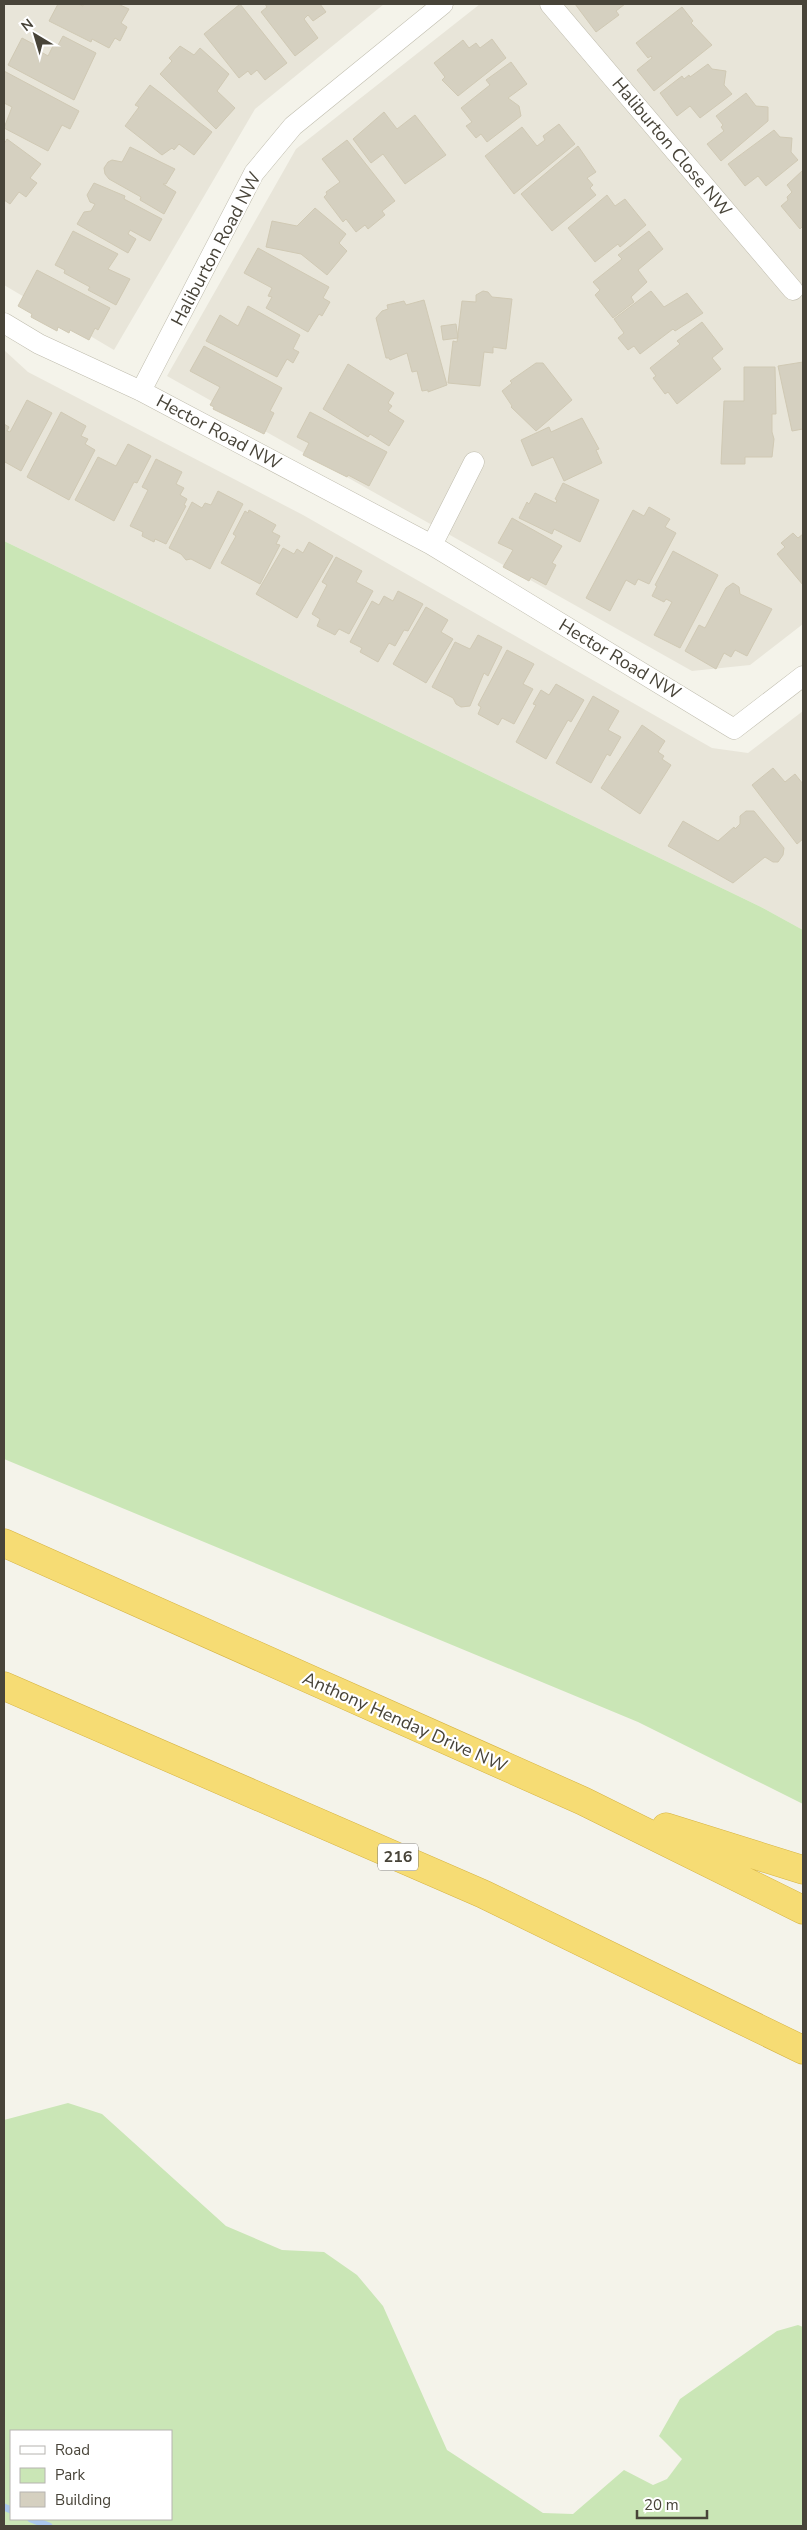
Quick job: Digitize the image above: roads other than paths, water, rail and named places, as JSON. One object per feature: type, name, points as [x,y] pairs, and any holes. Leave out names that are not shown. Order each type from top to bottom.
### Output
[{"type":"highway","name":"Anthony Henday Drive NW","points":[[4,1543],[583,1801],[803,1910]]},
{"type":"highway","name":"216","points":[[4,1686],[483,1894],[798,2048]]},
{"type":"highway","points":[[583,1801],[803,1870]]},
{"type":"street","name":"Haliburton Road NW","points":[[141,391],[254,173],[293,126],[443,4]]},
{"type":"street","name":"Haliburton Close NW","points":[[550,4],[793,290]]},
{"type":"street","name":"Hector Road NW","points":[[4,323],[39,344],[141,391],[432,545],[734,729],[803,676]]},
{"type":"street","points":[[432,545],[474,462]]},
{"type":"waterway","points":[[4,2507],[10,2510]]},
{"type":"waterway","points":[[34,2520],[49,2526]]}]
